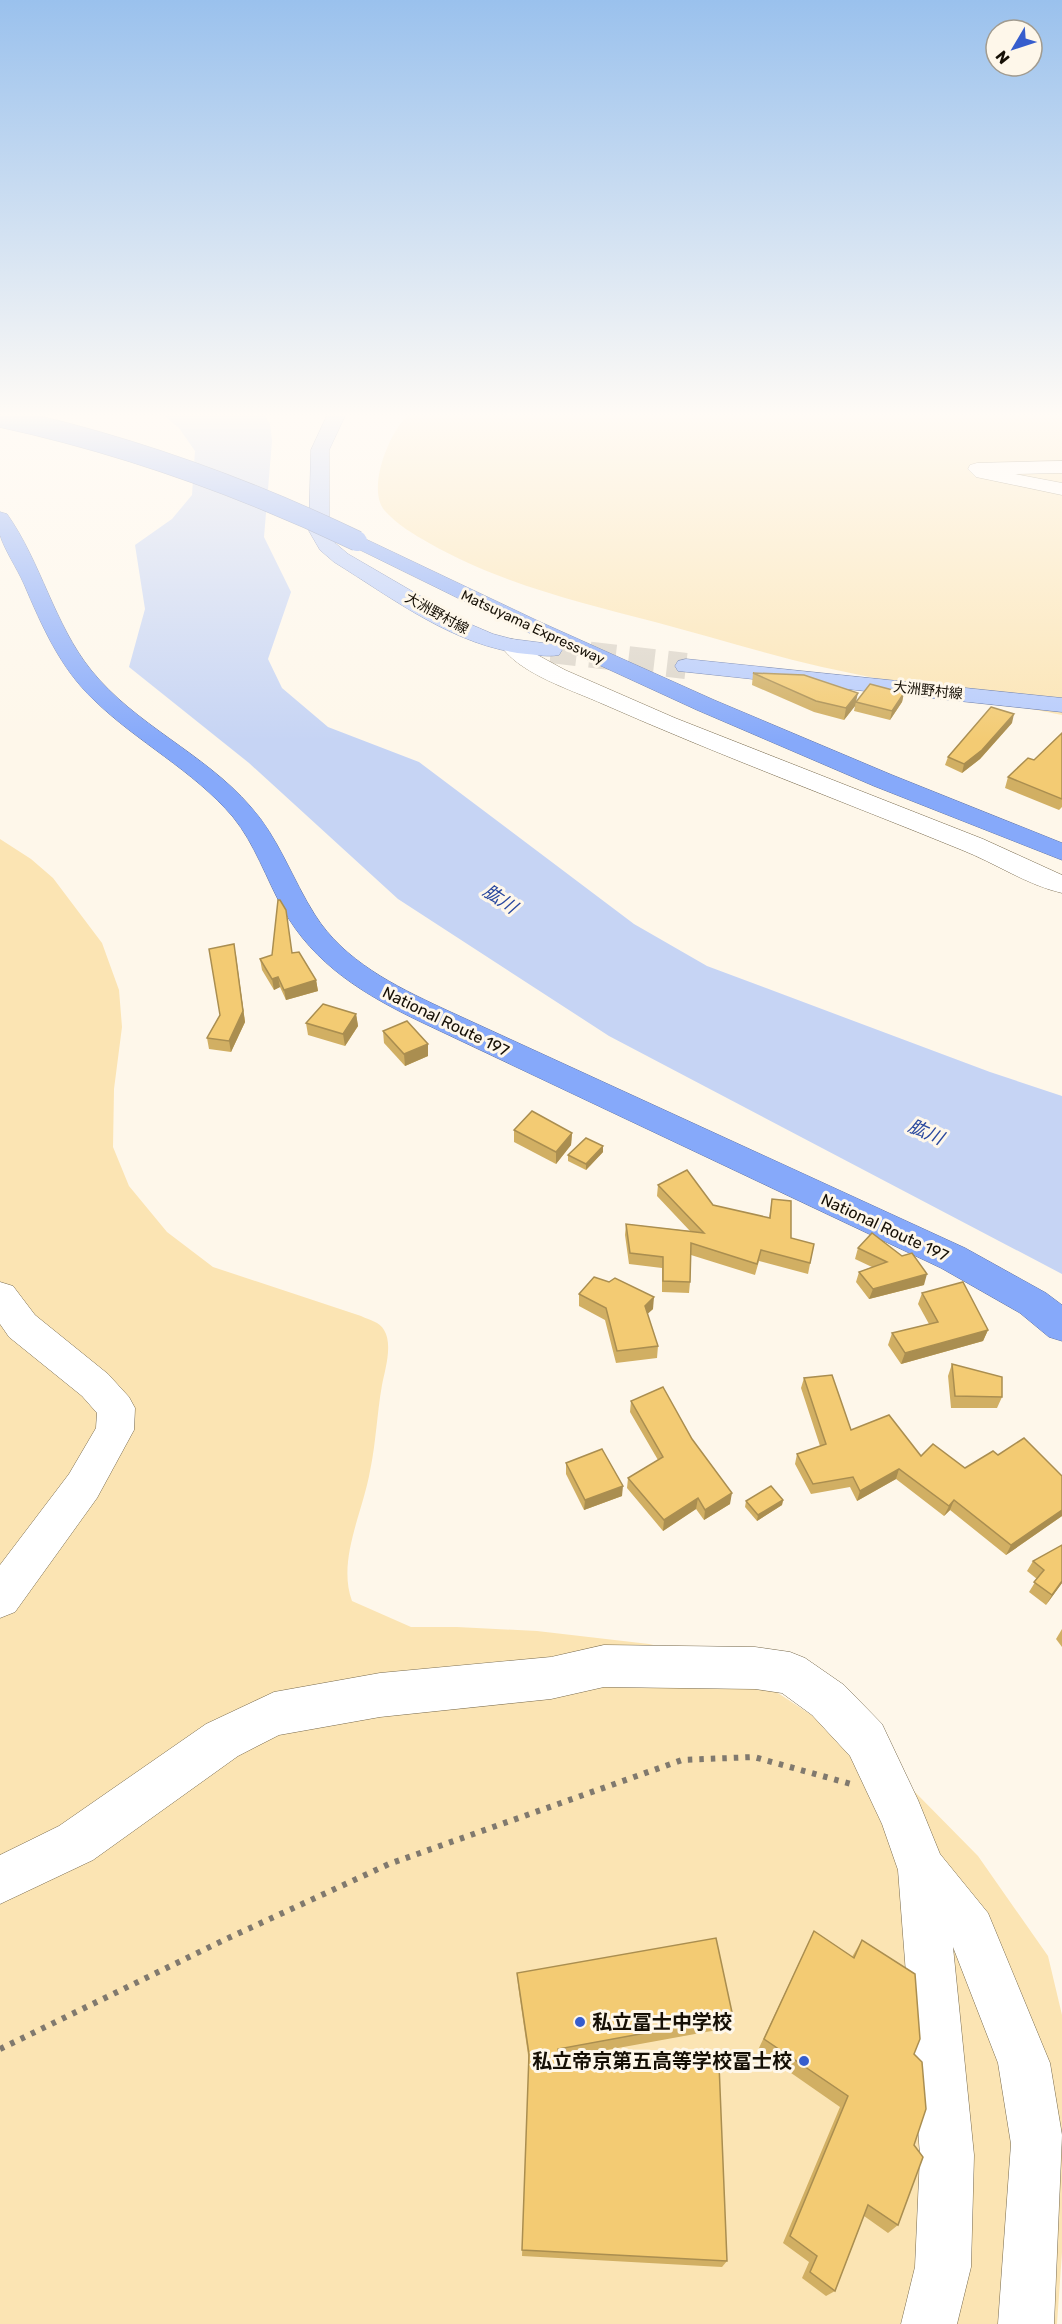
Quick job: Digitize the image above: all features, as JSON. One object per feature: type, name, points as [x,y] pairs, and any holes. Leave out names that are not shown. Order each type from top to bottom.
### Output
[{"type":"highway","name":"National Route 197","points":[[5,524],[12,535],[56,634],[83,675],[112,705],[218,786],[243,814],[306,923],[336,958],[383,991],[412,1006],[952,1258],[1033,1304],[1062,1326]]},
{"type":"highway","name":"Matsuyama Expressway","points":[[331,524],[365,537],[824,741],[1062,834]]},
{"type":"highway","name":"Matsuyama Expressway","points":[[343,524],[658,686],[810,751],[1062,852]]},
{"type":"main road","name":"大洲野村線","points":[[318,524],[318,531],[327,546],[341,558],[457,627],[485,639],[512,646],[551,650]]},
{"type":"main road","name":"大洲野村線","points":[[686,666],[1062,705]]},
{"type":"street","points":[[512,646],[524,657],[557,675],[666,723],[974,845],[1062,885]]},
{"type":"street","points":[[0,1296],[22,1326],[95,1385],[116,1408],[116,1430],[83,1486],[0,1598]]},
{"type":"street","points":[[0,1880],[76,1843],[222,1740],[274,1714],[380,1695],[551,1678],[604,1666],[755,1668],[790,1672],[828,1700],[866,1740],[902,1816],[922,1870],[947,2155],[943,2266],[929,2324]]},
{"type":"street","points":[[922,1870],[971,1930],[1024,2063],[1037,2144],[1026,2324]]},
{"type":"path","points":[[0,2049],[224,1940],[389,1864],[682,1760],[754,1756],[852,1784],[902,1816]]},
{"type":"shaded area","points":[[1062,524],[1062,715],[822,667],[597,607],[539,590],[483,569],[423,540],[400,525]]},
{"type":"shaded area","points":[[0,839],[31,859],[53,878],[102,943],[119,990],[122,1027],[114,1089],[113,1147],[129,1186],[167,1232],[213,1267],[361,1316],[377,1323],[387,1336],[388,1357],[380,1396],[372,1460],[349,1553],[348,1585],[352,1601],[411,1627],[537,1631],[649,1644],[702,1656],[755,1678],[869,1753],[911,1788],[978,1856],[1048,1956],[1062,2015],[1062,2252],[1057,2324],[0,2324]]},
{"type":"water","name":"肱川","points":[[164,524],[265,524],[264,537],[291,592],[268,659],[282,688],[328,727],[419,762],[634,924],[707,966],[990,1072],[1062,1096],[1062,1274],[609,1036],[398,899],[249,763],[129,667],[145,609],[135,545]]},
{"type":"building","points":[[753,673],[804,675],[858,693],[846,708],[816,701]]},
{"type":"building","points":[[870,684],[904,693],[892,711],[856,702]]},
{"type":"building","points":[[991,707],[1014,714],[982,750],[964,764],[948,757]]},
{"type":"building","points":[[1062,733],[1062,799],[1008,777],[1028,758],[1034,760]]},
{"type":"building","points":[[278,900],[286,910],[292,953],[299,952],[316,980],[284,990],[278,977],[272,979],[260,959],[272,955]]},
{"type":"building","points":[[234,944],[243,1011],[229,1041],[207,1038],[220,1015],[209,949]]},
{"type":"building","points":[[323,1004],[356,1014],[343,1034],[306,1023]]},
{"type":"building","points":[[407,1021],[428,1044],[404,1054],[383,1031]]},
{"type":"building","points":[[532,1111],[572,1133],[556,1152],[514,1130]]},
{"type":"building","points":[[586,1138],[603,1146],[586,1164],[568,1155]]},
{"type":"building","points":[[687,1170],[713,1205],[770,1218],[772,1199],[791,1201],[791,1238],[814,1244],[810,1263],[761,1250],[757,1264],[691,1243],[690,1282],[663,1281],[663,1257],[630,1253],[626,1224],[704,1233],[658,1185]]},
{"type":"building","points":[[872,1233],[902,1256],[912,1253],[927,1274],[873,1289],[859,1272],[887,1262],[858,1248]]},
{"type":"building","points":[[594,1277],[609,1282],[615,1278],[654,1297],[645,1306],[658,1346],[617,1351],[606,1308],[579,1294]]},
{"type":"building","points":[[963,1282],[988,1330],[905,1353],[892,1333],[938,1322],[922,1293]]},
{"type":"building","points":[[952,1364],[1002,1377],[1002,1397],[955,1396]]},
{"type":"building","points":[[832,1375],[851,1430],[889,1415],[921,1456],[933,1444],[965,1468],[993,1451],[998,1455],[1024,1438],[1062,1476],[1062,1510],[1011,1545],[954,1500],[949,1506],[899,1469],[860,1491],[853,1477],[813,1484],[797,1454],[826,1444],[804,1378]]},
{"type":"building","points":[[663,1387],[692,1439],[732,1493],[705,1510],[698,1498],[664,1520],[628,1478],[663,1457],[631,1401]]},
{"type":"building","points":[[602,1449],[623,1486],[585,1500],[566,1463]]},
{"type":"building","points":[[771,1486],[783,1500],[758,1515],[746,1501]]},
{"type":"building","points":[[1062,1545],[1062,1581],[1052,1595],[1034,1582],[1044,1570],[1033,1561]]},
{"type":"building","points":[[814,1931],[854,1958],[862,1940],[915,1974],[920,2039],[914,2054],[922,2062],[926,2109],[914,2145],[923,2157],[898,2225],[868,2205],[835,2291],[810,2272],[817,2256],[790,2236],[848,2096],[764,2039]]},
{"type":"building","points":[[716,1938],[733,2017],[558,2049],[559,2055],[719,2064],[727,2261],[522,2250],[529,2054],[517,1973]]},
{"type":"tunnel","points":[[551,650],[686,666]]},
{"type":"place","name":"私立冨士中学校","points":[[580,2022]]},
{"type":"place","name":"私立帝京第五高等学校冨士校","points":[[804,2061]]}]
